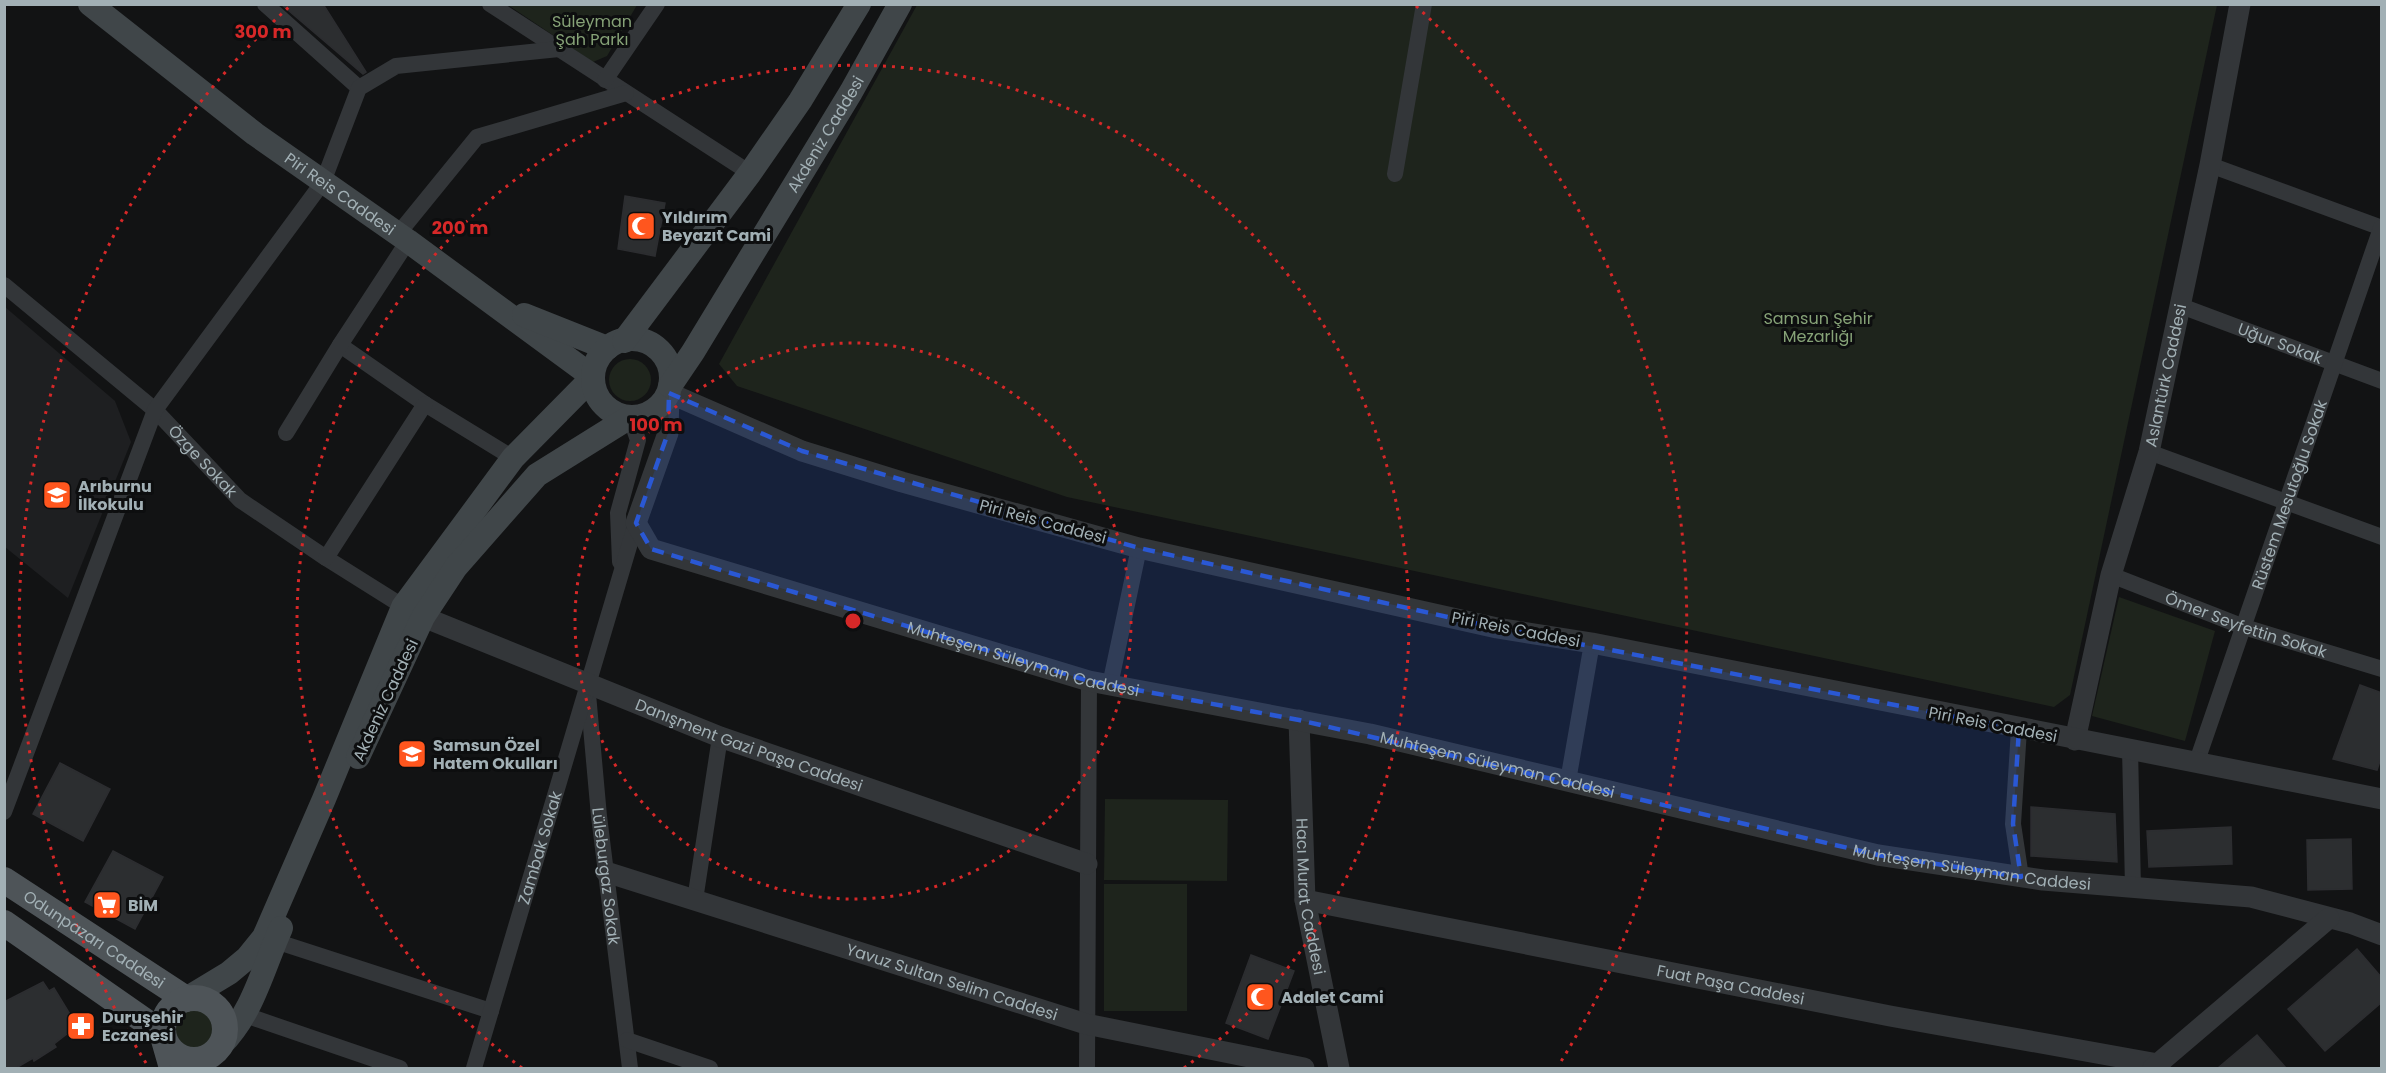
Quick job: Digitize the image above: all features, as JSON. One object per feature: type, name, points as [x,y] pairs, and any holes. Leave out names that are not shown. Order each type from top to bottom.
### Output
[{"type":"main road","name":"Piri Reis Caddesi","points":[[90,4],[255,134],[403,237],[593,377]]},
{"type":"main road","points":[[491,302],[615,345],[632,339],[645,341],[657,348],[665,357],[670,369],[669,389],[662,403],[653,411],[642,416],[630,417],[618,415],[607,408],[598,398],[593,377],[598,359],[615,345],[750,173],[800,101],[859,4]]},
{"type":"main road","name":"Akdeniz Caddesi","points":[[669,389],[845,102],[900,4]]},
{"type":"main road","name":"Akdeniz Caddesi","points":[[186,999],[229,973],[247,958],[264,937],[324,799],[414,612],[513,458],[593,377]]},
{"type":"main road","name":"Akdeniz Caddesi","points":[[223,1057],[234,1032],[245,1015],[414,612],[537,475],[630,417]]},
{"type":"main road","name":"Odunpazarı Caddesi","points":[[4,880],[186,999]]},
{"type":"main road","points":[[4,922],[162,1033],[166,1045],[175,1055],[187,1060],[201,1060],[213,1055],[223,1057],[225,1025],[222,1015],[215,1006],[206,1000],[186,999],[176,1003],[167,1011],[162,1033],[172,1068]]},
{"type":"street","points":[[265,4],[359,88]]},
{"type":"street","points":[[490,4],[750,173]]},
{"type":"street","points":[[605,80],[657,4]]},
{"type":"street","points":[[1395,174],[1424,4]]},
{"type":"street","name":"Aslantürk Caddesi","points":[[2075,740],[2111,574],[2149,452],[2210,165],[2240,4]]},
{"type":"street","points":[[4,812],[155,410],[323,182],[359,88],[396,66],[559,49]]},
{"type":"street","points":[[286,433],[403,237],[477,136],[626,93]]},
{"type":"street","points":[[2210,165],[2381,228]]},
{"type":"street","name":"Rüstem Mesutoğlu Sokak","points":[[2197,761],[2381,228]]},
{"type":"street","name":"Özge Sokak","points":[[4,285],[155,410],[240,500],[326,558],[414,612]]},
{"type":"street","name":"Uğur Sokak","points":[[2181,306],[2382,381]]},
{"type":"street","points":[[340,345],[425,404],[513,458]]},
{"type":"street","points":[[636,523],[668,433],[669,389]]},
{"type":"street","name":"Piri Reis Caddesi","points":[[669,389],[802,451],[902,482],[1139,548],[1497,628],[1592,643],[2382,799]]},
{"type":"street","points":[[326,558],[425,404]]},
{"type":"street","points":[[620,575],[618,513],[638,440],[630,417]]},
{"type":"street","points":[[2149,452],[2382,537]]},
{"type":"street","name":"Zambak Sokak","points":[[474,1068],[636,523]]},
{"type":"street","name":"Muhteşem Süleyman Caddesi","points":[[636,523],[651,549],[1089,681],[1370,734],[1878,855],[2021,877],[2251,897],[2382,935]]},
{"type":"street","points":[[1110,685],[1139,548]]},
{"type":"street","name":"Ömer Seyfettin Sokak","points":[[2111,574],[2244,627],[2382,669]]},
{"type":"street","name":"Danışment Gazi Paşa Caddesi","points":[[414,612],[720,737],[1087,864]]},
{"type":"street","points":[[1568,781],[1592,643]]},
{"type":"street","points":[[1087,1068],[1089,681]]},
{"type":"street","name":"Lüleburgaz Sokak","points":[[587,684],[606,872],[630,1068]]},
{"type":"street","name":"Hacı Murat Caddesi","points":[[1299,720],[1305,900],[1339,1068]]},
{"type":"street","points":[[2019,729],[2013,824],[2021,877]]},
{"type":"street","points":[[695,900],[720,737]]},
{"type":"street","points":[[2130,748],[2133,888]]},
{"type":"street","name":"Yavuz Sultan Selim Caddesi","points":[[606,872],[1086,1024],[1304,1068]]},
{"type":"street","name":"Fuat Paşa Caddesi","points":[[1305,900],[1890,1016],[2156,1066]]},
{"type":"street","points":[[2156,1066],[2329,918]]},
{"type":"street","points":[[275,941],[491,1011]]},
{"type":"street","points":[[245,1015],[400,1068]]},
{"type":"street","points":[[627,1040],[710,1068]]},
{"type":"highlighted area","points":[[669,393],[802,451],[1139,548],[1497,628],[2019,729],[2013,824],[2021,877],[1878,855],[1299,720],[1089,681],[651,549],[636,523],[668,433]]},
{"type":"shaded area","name":"Arıburnu İlkokulu","points":[[5,307],[115,401],[131,442],[68,598],[5,547]]},
{"type":"green space","name":"Süleyman Şah Parkı","points":[[508,5],[637,5],[607,56],[593,62]]},
{"type":"green space","name":"Samsun Şehir Mezarlığı","points":[[917,5],[2217,5],[2070,695],[2054,707],[1067,497],[737,386],[719,364]]},
{"type":"green space","points":[[630,359],[638,360],[645,365],[650,372],[650,388],[645,395],[638,400],[630,401],[622,400],[615,395],[610,388],[609,380],[610,372],[615,365],[622,360]]},
{"type":"green space","points":[[2119,597],[2215,631],[2185,741],[2092,716]]},
{"type":"green space","points":[[1105,799],[1228,800],[1227,881],[1104,880]]},
{"type":"green space","points":[[1104,884],[1187,884],[1187,1011],[1104,1011]]},
{"type":"green space","points":[[194,1008],[202,1009],[209,1014],[214,1021],[214,1037],[209,1044],[202,1049],[194,1050],[186,1049],[179,1044],[174,1037],[173,1029],[174,1021],[179,1014],[186,1009]]},
{"type":"building","points":[[281,4],[323,4],[366,72],[363,74]]},
{"type":"building","name":"Yıldırım Beyazıt Cami","points":[[625,196],[665,203],[655,256],[618,249]]},
{"type":"building","points":[[2360,685],[2382,693],[2382,755],[2377,770],[2333,759]]},
{"type":"building","points":[[60,763],[110,789],[83,841],[33,814]]},
{"type":"building","points":[[2031,807],[2115,814],[2117,862],[2031,856]]},
{"type":"building","points":[[2231,827],[2232,864],[2149,867],[2147,831]]},
{"type":"building","points":[[2351,839],[2352,889],[2308,890],[2307,840]]},
{"type":"building","points":[[113,851],[163,877],[135,929],[85,902]]},
{"type":"building","points":[[2357,949],[2382,978],[2382,1002],[2325,1051],[2288,1009]]},
{"type":"building","name":"Adalet Cami","points":[[1251,955],[1294,971],[1268,1039],[1226,1023]]},
{"type":"building","points":[[43,982],[49,991],[54,988],[71,1016],[67,1020],[73,1029],[54,1044],[56,1047],[34,1061],[33,1058],[16,1068],[4,1068],[4,1002]]},
{"type":"building","points":[[2257,1035],[2286,1068],[2218,1068]]},
{"type":"place","name":"Yıldırım Beyazıt Cami","points":[[641,226]]},
{"type":"place","name":"Arıburnu İlkokulu","points":[[57,495]]},
{"type":"place","name":"Samsun Özel Hatem Okulları","points":[[412,754]]},
{"type":"place","name":"BİM","points":[[107,905]]},
{"type":"place","name":"Adalet Cami","points":[[1260,997]]},
{"type":"place","name":"Duruşehir Eczanesi","points":[[81,1026]]}]
